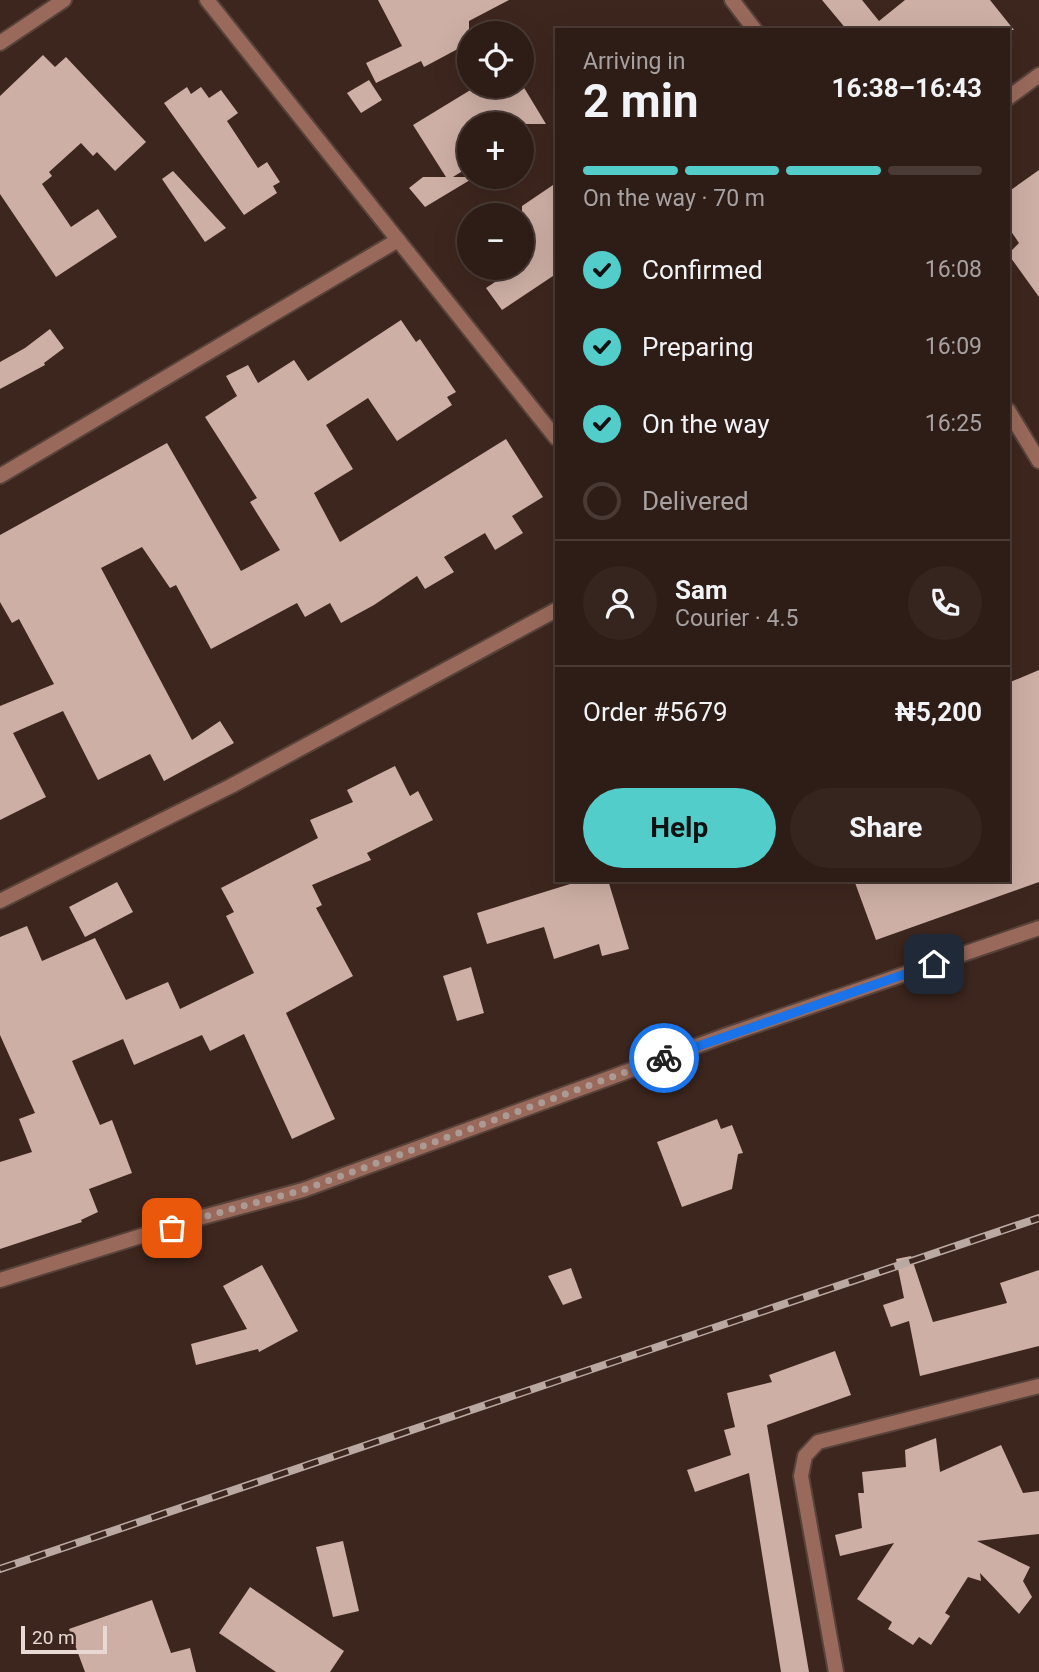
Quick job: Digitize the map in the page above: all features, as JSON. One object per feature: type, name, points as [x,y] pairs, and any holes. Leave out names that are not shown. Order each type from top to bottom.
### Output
[{"type":"street","points":[[0,43],[64,0]]},
{"type":"street","points":[[207,0],[555,438]]},
{"type":"street","points":[[732,0],[753,28]]},
{"type":"street","points":[[1010,97],[1039,75]]},
{"type":"street","points":[[0,476],[398,240]]},
{"type":"street","points":[[1010,413],[1039,461]]},
{"type":"street","points":[[0,901],[231,786],[555,611]]},
{"type":"street","points":[[0,1280],[199,1218],[303,1190],[712,1041],[1039,928]]},
{"type":"street","points":[[836,1672],[801,1476],[805,1456],[818,1442],[1039,1387]]},
{"type":"building","points":[[378,0],[509,0],[469,21],[457,21],[457,49],[424,67],[421,61],[376,83],[366,63],[402,46]]},
{"type":"building","points":[[822,0],[862,0],[879,21],[905,0],[990,0],[1014,30],[1010,28],[845,28]]},
{"type":"building","points":[[43,55],[55,67],[66,57],[146,142],[115,171],[97,152],[93,156],[81,143],[49,172],[52,176],[42,184],[71,227],[98,209],[117,237],[56,277],[0,194],[0,96]]},
{"type":"building","points":[[369,80],[382,100],[361,113],[347,93]]},
{"type":"building","points":[[187,87],[191,94],[201,87],[209,98],[221,90],[238,113],[227,121],[258,168],[267,162],[280,182],[273,186],[277,193],[244,215],[164,103]]},
{"type":"building","points":[[457,98],[530,98],[546,124],[534,124],[534,112],[457,112],[457,174],[453,177],[457,177],[457,188],[425,207],[409,188],[423,177],[446,177],[413,125]]},
{"type":"building","points":[[1039,170],[1039,297],[1010,257],[1010,252],[1019,243],[1010,230],[1010,191]]},
{"type":"building","points":[[173,171],[226,228],[205,242],[162,179]]},
{"type":"building","points":[[555,184],[555,275],[502,310],[486,288],[498,280],[534,280],[534,203],[526,203]]},
{"type":"building","points":[[401,320],[416,342],[420,339],[456,392],[447,397],[452,405],[397,441],[368,398],[326,425],[353,469],[314,493],[340,542],[506,439],[543,497],[512,516],[523,533],[495,550],[485,533],[444,557],[454,572],[425,589],[417,576],[341,623],[330,603],[305,617],[297,603],[211,649],[176,585],[170,588],[142,547],[101,568],[192,740],[220,721],[234,743],[164,781],[150,754],[98,780],[63,711],[13,733],[46,797],[0,820],[0,706],[54,684],[19,619],[12,623],[0,602],[0,535],[167,443],[241,571],[280,550],[250,502],[257,498],[205,417],[237,396],[226,376],[248,365],[258,383],[294,360],[308,381]]},
{"type":"building","points":[[50,329],[64,348],[44,363],[45,365],[0,389],[0,362]]},
{"type":"building","points":[[1039,670],[1039,882],[876,940],[855,882],[1010,882],[1010,682]]},
{"type":"building","points":[[395,766],[410,796],[418,791],[433,820],[367,853],[371,860],[312,885],[322,905],[316,908],[353,976],[286,1013],[335,1119],[292,1139],[244,1034],[210,1051],[202,1035],[134,1065],[123,1039],[72,1061],[100,1125],[112,1120],[132,1173],[89,1189],[98,1212],[81,1220],[82,1222],[0,1249],[0,1162],[32,1152],[19,1119],[35,1113],[0,1035],[0,937],[27,926],[42,961],[95,938],[126,1000],[168,982],[180,1009],[254,973],[226,916],[234,912],[221,888],[318,838],[310,820],[353,802],[347,790]]},
{"type":"building","points":[[117,882],[133,912],[85,937],[69,907]]},
{"type":"building","points":[[577,882],[609,882],[629,949],[602,956],[599,944],[554,959],[544,927],[487,944],[477,913]]},
{"type":"building","points":[[471,967],[484,1013],[457,1021],[443,976]]},
{"type":"building","points":[[717,1119],[721,1129],[732,1125],[743,1153],[738,1154],[732,1189],[682,1207],[657,1142]]},
{"type":"building","points":[[911,1256],[933,1322],[1007,1303],[1000,1283],[1039,1270],[1039,1346],[920,1376],[909,1321],[891,1327],[883,1305],[904,1298],[896,1259]]},
{"type":"building","points":[[262,1265],[298,1331],[259,1352],[258,1349],[196,1365],[191,1344],[247,1329],[223,1286]]},
{"type":"building","points":[[571,1268],[582,1298],[563,1305],[548,1276]]},
{"type":"building","points":[[835,1351],[851,1395],[767,1425],[809,1672],[781,1672],[749,1473],[695,1492],[687,1470],[731,1455],[724,1430],[735,1427],[727,1393],[772,1382],[769,1375]]},
{"type":"building","points":[[936,1438],[940,1472],[1001,1445],[1023,1493],[1039,1491],[1039,1534],[977,1541],[1030,1567],[1023,1581],[1032,1597],[1019,1614],[980,1573],[981,1581],[968,1577],[945,1613],[950,1616],[931,1645],[919,1637],[913,1645],[888,1629],[892,1622],[857,1599],[894,1543],[840,1556],[835,1535],[862,1528],[858,1493],[864,1493],[862,1472],[906,1467],[905,1450]]},
{"type":"building","points":[[343,1541],[359,1611],[333,1617],[316,1547]]},
{"type":"building","points":[[250,1587],[344,1651],[330,1672],[276,1672],[219,1633]]},
{"type":"building","points":[[152,1600],[171,1653],[190,1648],[196,1672],[85,1672],[69,1629]]},
{"type":"railway","points":[[0,1569],[1039,1218]]},
{"type":"way so far","points":[[172,1228],[303,1190],[664,1058]]},
{"type":"route","points":[[664,1058],[934,964]]}]
